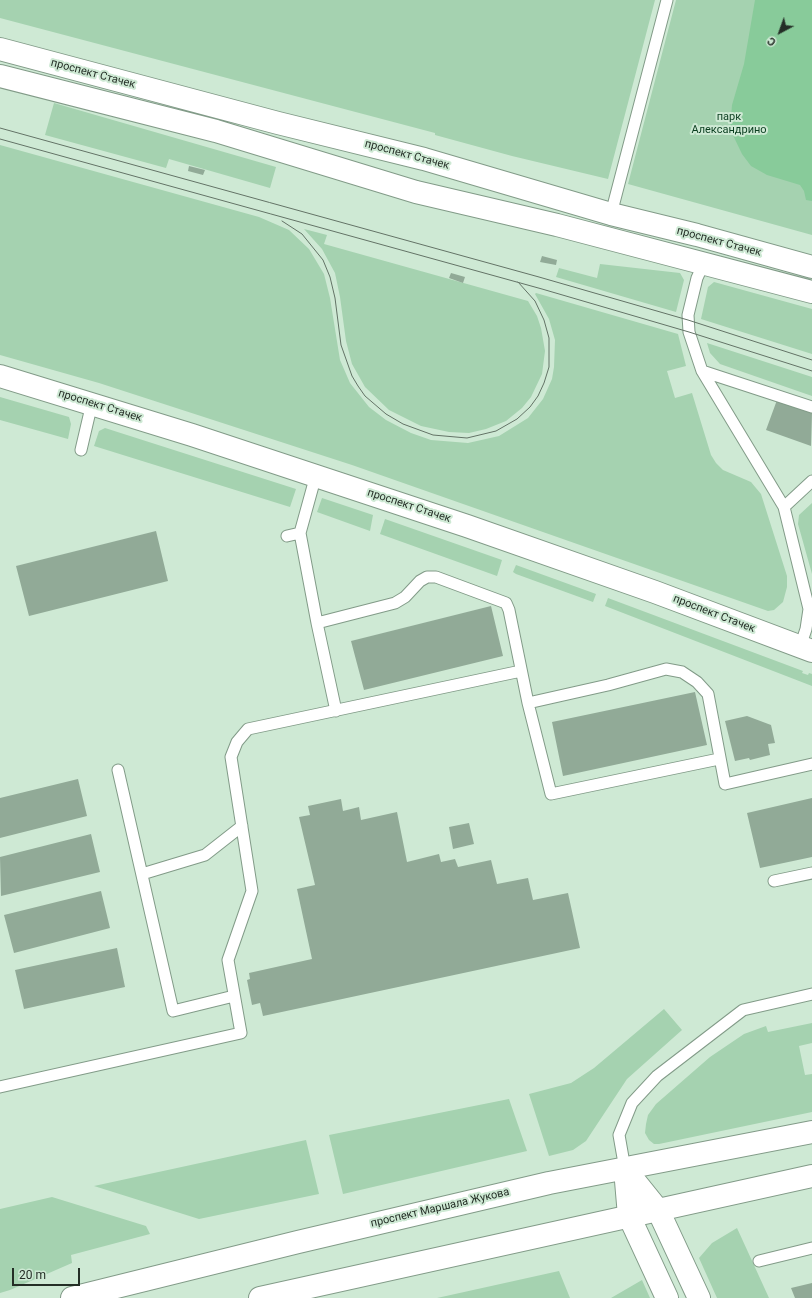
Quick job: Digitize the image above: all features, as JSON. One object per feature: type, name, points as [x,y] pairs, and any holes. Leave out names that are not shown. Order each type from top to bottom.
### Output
[{"type":"main road","name":"проспект Стачек","points":[[0,49],[278,123],[424,159],[610,214],[697,235],[812,267]]},
{"type":"main road","points":[[0,76],[216,130],[416,192],[704,263],[812,292]]},
{"type":"main road","name":"проспект Стачек","points":[[0,376],[92,403],[316,475],[488,533],[654,592],[806,649]]},
{"type":"main road","name":"проспект Маршала Жукова","points":[[72,1298],[534,1186],[625,1170],[812,1132]]},
{"type":"main road","points":[[625,1170],[658,1210],[699,1298]]},
{"type":"main road","points":[[625,1170],[629,1216],[667,1298]]},
{"type":"main road","points":[[260,1298],[812,1176]]},
{"type":"lane","points":[[610,214],[668,0]]},
{"type":"lane","points":[[704,263],[697,278],[688,320],[689,332],[702,371],[784,507],[808,609],[806,649]]},
{"type":"lane","points":[[702,371],[812,407]]},
{"type":"lane","points":[[81,450],[92,403]]},
{"type":"lane","points":[[316,475],[300,533],[336,711]]},
{"type":"lane","points":[[784,507],[812,481]]},
{"type":"lane","points":[[287,536],[300,533]]},
{"type":"lane","points":[[317,623],[395,603],[405,597],[420,581],[427,577],[436,577],[506,603],[509,610],[528,703],[551,794],[720,758]]},
{"type":"lane","points":[[528,703],[608,685],[666,669],[682,672],[697,682],[708,694],[725,784],[812,764]]},
{"type":"lane","points":[[0,1086],[241,1033],[228,960],[252,891],[231,756],[237,742],[248,729],[521,671]]},
{"type":"lane","points":[[118,770],[173,1011],[234,996]]},
{"type":"lane","points":[[142,874],[205,855],[242,826]]},
{"type":"lane","points":[[774,881],[812,873]]},
{"type":"lane","points":[[625,1170],[619,1135],[632,1103],[657,1076],[743,1010],[812,994]]},
{"type":"lane","points":[[759,1261],[812,1248]]},
{"type":"green space","points":[[0,0],[655,0],[608,179],[512,156],[435,135],[435,133],[0,18]]},
{"type":"green space","name":"парк Александрино","points":[[676,0],[812,0],[812,235],[628,184]]},
{"type":"green space","points":[[54,103],[276,167],[270,188],[169,159],[166,168],[45,135]]},
{"type":"green space","points":[[0,145],[259,217],[289,230],[309,249],[324,274],[330,298],[340,360],[350,383],[369,407],[386,420],[411,433],[431,440],[468,443],[499,436],[528,418],[543,399],[552,379],[555,340],[549,319],[535,294],[536,293],[678,334],[686,366],[667,371],[675,398],[692,393],[711,455],[716,463],[723,470],[751,482],[761,494],[787,576],[787,587],[783,602],[774,610],[768,611],[352,465],[99,383],[0,355]]},
{"type":"green space","points":[[304,229],[327,235],[324,244],[528,301],[537,316],[541,328],[545,351],[542,374],[531,397],[522,408],[506,421],[486,429],[469,433],[449,432],[421,426],[389,410],[365,387],[352,364],[346,341],[335,273],[322,249]]},
{"type":"green space","points":[[600,264],[680,273],[684,280],[676,312],[556,277],[559,268],[597,278]]},
{"type":"green space","points":[[714,282],[812,309],[812,354],[701,319],[708,287]]},
{"type":"green space","points":[[707,343],[812,377],[812,396],[720,364],[710,353]]},
{"type":"green space","points":[[0,397],[69,417],[71,424],[68,439],[0,420]]},
{"type":"green space","points":[[105,428],[296,489],[290,507],[94,446],[99,431]]},
{"type":"green space","points":[[322,498],[373,515],[370,531],[317,512]]},
{"type":"green space","points":[[812,503],[812,574],[798,524],[799,515]]},
{"type":"green space","points":[[385,519],[502,560],[497,576],[380,534]]},
{"type":"green space","points":[[516,565],[596,594],[593,602],[516,574],[513,572]]},
{"type":"green space","points":[[608,598],[803,671],[802,673],[808,675],[809,673],[812,674],[812,686],[605,606]]},
{"type":"green space","points":[[664,1009],[682,1030],[627,1079],[586,1141],[573,1150],[549,1156],[529,1094],[571,1083],[594,1068]]},
{"type":"green space","points":[[812,1023],[812,1043],[799,1046],[805,1075],[812,1074],[812,1112],[659,1144],[654,1144],[649,1140],[645,1133],[646,1124],[648,1115],[656,1104],[710,1057],[744,1034],[766,1026],[768,1032]]},
{"type":"green space","points":[[509,1099],[527,1151],[343,1194],[329,1135]]},
{"type":"green space","points":[[306,1140],[319,1194],[199,1219],[94,1186]]},
{"type":"green space","points":[[52,1197],[146,1226],[150,1234],[71,1255],[72,1263],[0,1293],[0,1209]]},
{"type":"green space","points":[[737,1228],[769,1298],[717,1298],[699,1258],[712,1243]]},
{"type":"green space","points":[[559,1271],[570,1298],[437,1298]]},
{"type":"green space","points":[[642,1280],[650,1298],[611,1298]]},
{"type":"shaded area","points":[[755,0],[812,0],[812,201],[806,200],[804,191],[800,185],[767,175],[751,166],[742,154],[730,129],[732,105],[744,64]]},
{"type":"building","points":[[189,166],[205,170],[203,175],[188,171]]},
{"type":"building","points":[[542,256],[557,260],[556,265],[540,262]]},
{"type":"building","points":[[451,273],[465,277],[463,283],[449,278]]},
{"type":"building","points":[[777,400],[812,413],[811,446],[766,430]]},
{"type":"building","points":[[156,531],[168,581],[29,616],[16,566]]},
{"type":"building","points":[[491,606],[503,656],[364,690],[351,641]]},
{"type":"building","points":[[695,692],[707,745],[563,776],[552,722]]},
{"type":"building","points":[[747,716],[771,725],[775,743],[768,744],[770,755],[750,760],[749,758],[735,761],[725,721]]},
{"type":"building","points":[[78,779],[87,816],[0,838],[0,798]]},
{"type":"building","points":[[812,798],[812,857],[760,868],[747,813]]},
{"type":"building","points":[[341,799],[343,811],[359,807],[361,820],[397,812],[407,862],[439,854],[441,862],[455,859],[458,867],[491,860],[497,884],[528,878],[533,900],[568,893],[580,948],[263,1016],[260,1003],[252,1005],[247,980],[250,979],[249,973],[312,959],[297,889],[315,885],[299,817],[310,815],[308,806]]},
{"type":"building","points":[[469,823],[474,844],[453,849],[449,827]]},
{"type":"building","points":[[91,834],[100,872],[1,896],[0,857]]},
{"type":"building","points":[[101,891],[110,928],[14,953],[4,915]]},
{"type":"building","points":[[117,948],[125,987],[24,1009],[15,970]]},
{"type":"building","points":[[812,1283],[812,1298],[795,1298],[791,1288]]},
{"type":"tram line","points":[[0,128],[539,277],[688,320],[812,360]]},
{"type":"tram line","points":[[0,139],[542,289],[689,332],[812,371]]},
{"type":"tram line","points":[[282,221],[302,234],[323,260],[330,277],[335,298],[341,345],[352,376],[365,396],[386,414],[403,424],[433,435],[467,438],[496,431],[517,419],[530,407],[538,396],[549,367],[549,338],[544,320],[535,301],[518,282]]}]
